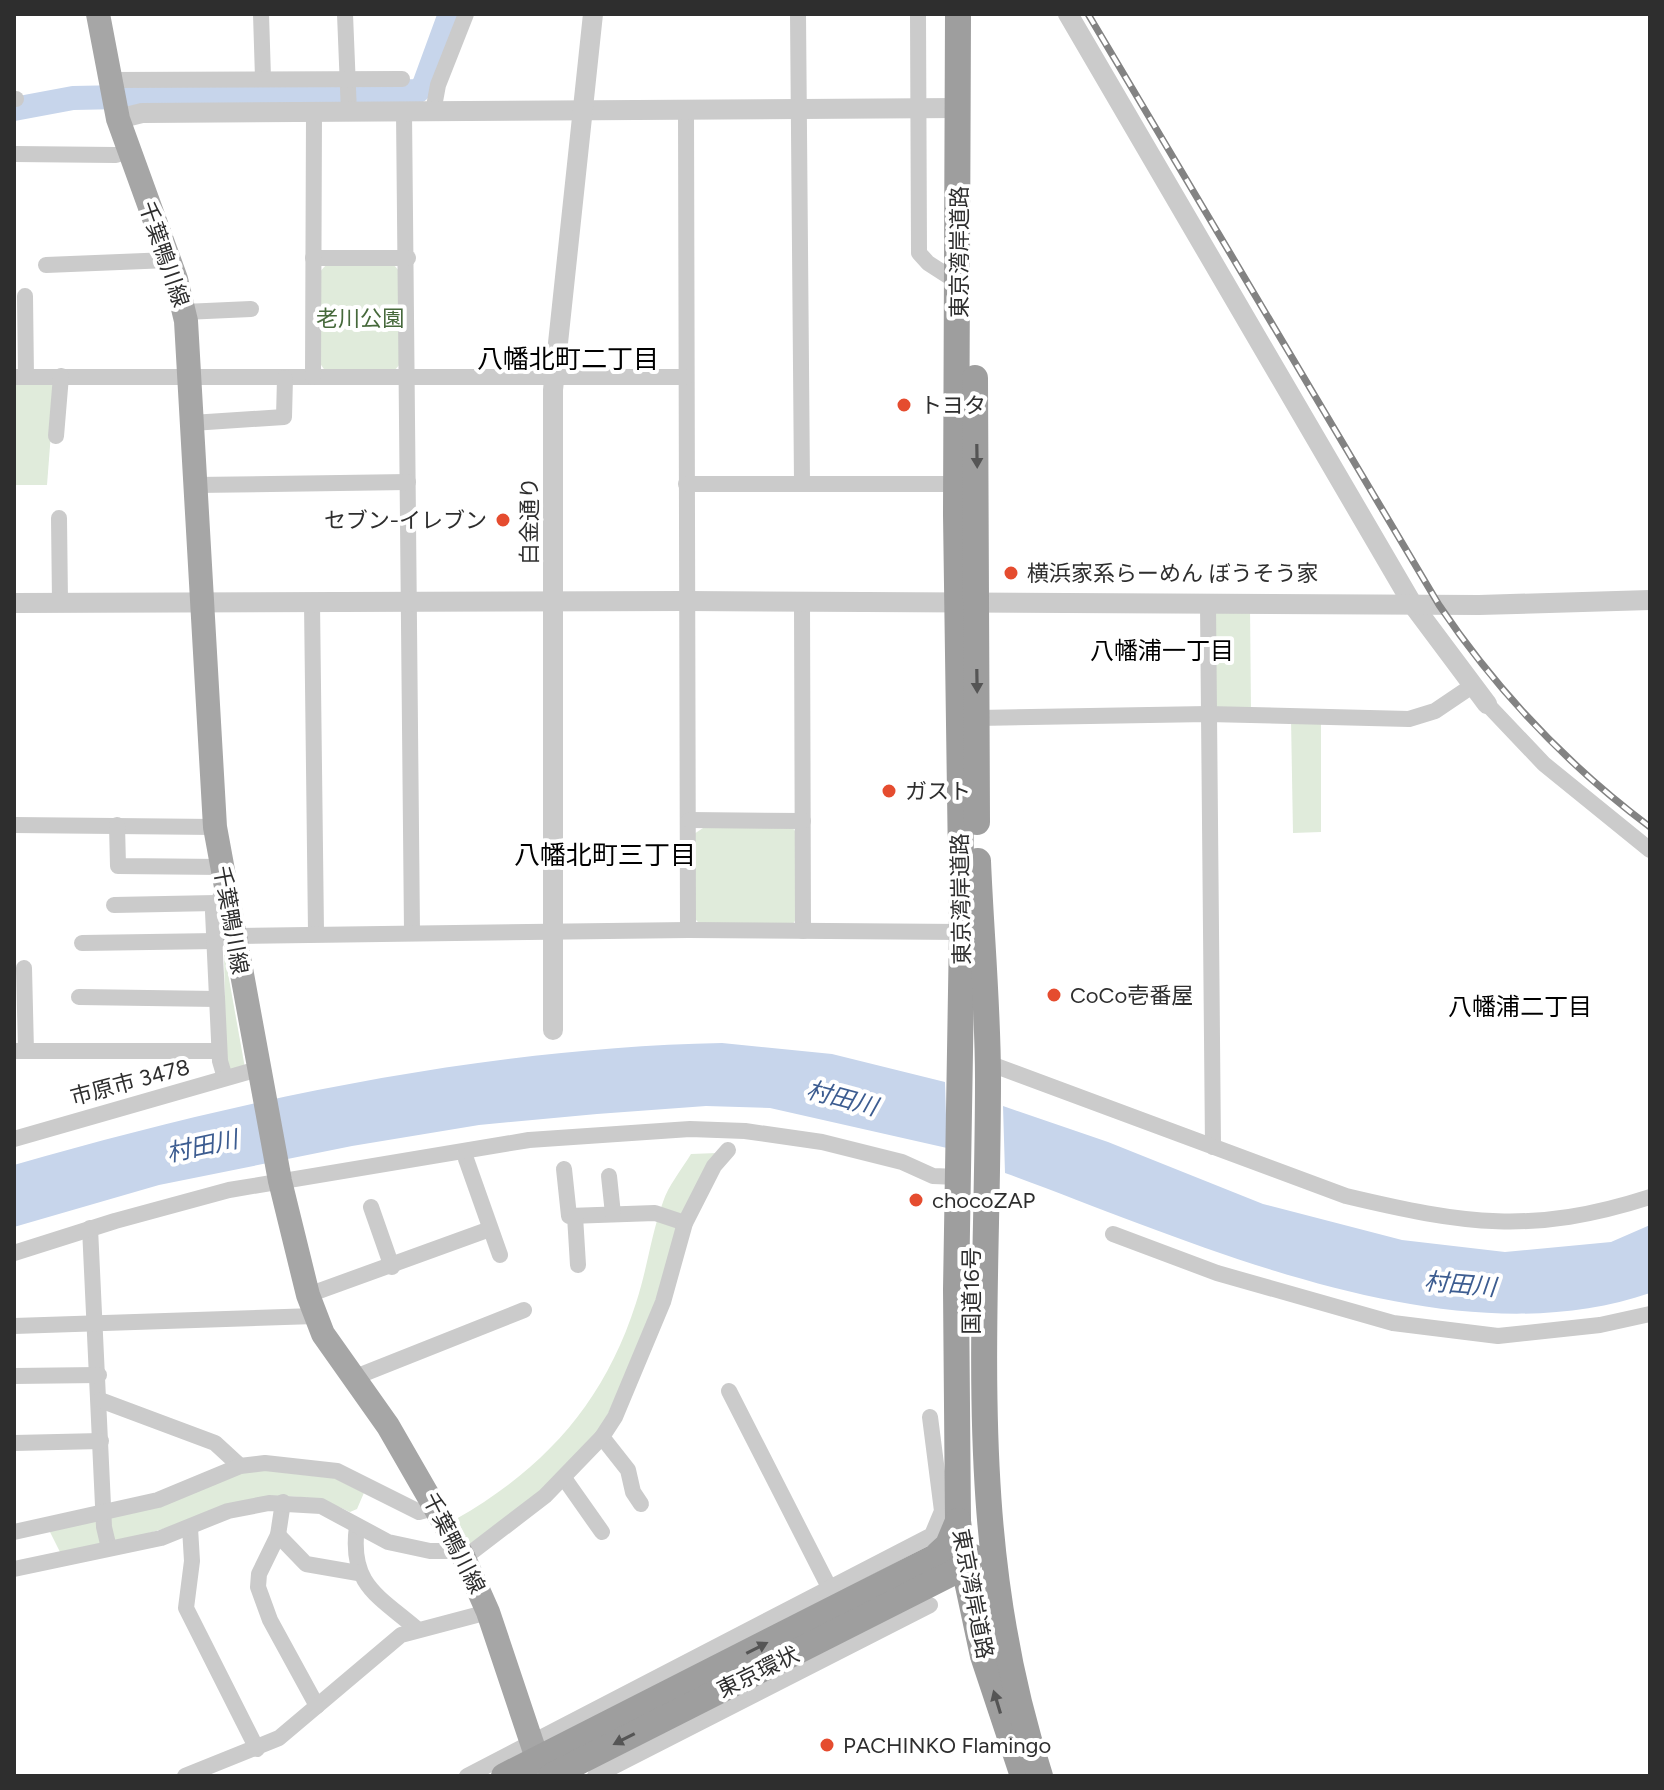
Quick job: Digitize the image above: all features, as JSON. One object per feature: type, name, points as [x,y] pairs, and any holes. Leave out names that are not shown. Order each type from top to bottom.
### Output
[{"type":"highway","name":"東京湾岸道路","points":[[958,14],[957,484],[978,718],[983,963],[969,1173],[958,1521],[990,1680],[1023,1776]]},
{"type":"highway","name":"東京湾岸道路","points":[[972,14],[962,932],[978,1073]]},
{"type":"highway","name":"東京湾岸道路","points":[[969,1173],[994,1579],[1014,1685],[1041,1776]]},
{"type":"highway","name":"国道16号","points":[[965,1563],[975,1548],[969,1173]]},
{"type":"highway","name":"東京環状","points":[[541,1764],[935,1557],[948,1545],[958,1521]]},
{"type":"highway","name":"東京環状","points":[[793,1630],[860,1607],[948,1562],[965,1563]]},
{"type":"highway","name":"東京環状","points":[[504,1776],[541,1764],[965,1563]]},
{"type":"highway","points":[[965,1563],[982,1566],[994,1579]]},
{"type":"main road","name":"千葉鴨川線","points":[[98,14],[113,96],[128,151],[169,260],[184,312],[215,827],[225,938],[312,1305],[333,1353],[388,1426],[462,1554],[488,1612],[541,1764]]},
{"type":"street","points":[[261,14],[263,78]]},
{"type":"street","points":[[345,14],[349,113]]},
{"type":"street","points":[[433,112],[438,85],[466,14]]},
{"type":"street","name":"白金通り","points":[[553,1030],[554,378],[593,14]]},
{"type":"street","points":[[798,14],[802,483]]},
{"type":"street","points":[[918,14],[919,253],[928,263],[959,283]]},
{"type":"street","points":[[1068,14],[1413,605],[1487,704],[1573,790],[1650,850]]},
{"type":"street","points":[[113,96],[263,78],[402,79]]},
{"type":"street","points":[[113,96],[142,113],[958,108]]},
{"type":"street","points":[[686,111],[688,930]]},
{"type":"street","points":[[404,112],[408,258],[412,932]]},
{"type":"street","points":[[313,377],[314,113]]},
{"type":"street","points":[[14,154],[116,155],[128,151]]},
{"type":"street","points":[[313,258],[408,258]]},
{"type":"street","points":[[46,265],[169,260]]},
{"type":"street","points":[[25,296],[20,377],[686,377]]},
{"type":"street","points":[[184,312],[251,309]]},
{"type":"street","points":[[56,436],[61,376]]},
{"type":"street","points":[[192,423],[284,417],[285,378]]},
{"type":"street","points":[[195,485],[408,482]]},
{"type":"street","points":[[686,484],[957,484]]},
{"type":"street","points":[[59,518],[60,602]]},
{"type":"street","points":[[14,603],[686,601],[1413,605],[1650,600]]},
{"type":"street","points":[[802,602],[803,931]]},
{"type":"street","points":[[312,603],[316,932]]},
{"type":"street","points":[[1208,605],[1213,1147]]},
{"type":"street","points":[[978,718],[1208,714],[1409,719],[1435,711],[1472,686]]},
{"type":"street","points":[[689,820],[803,821]]},
{"type":"street","points":[[14,825],[215,827]]},
{"type":"street","points":[[117,825],[118,866],[221,886]]},
{"type":"street","points":[[114,905],[221,886]]},
{"type":"street","points":[[82,943],[316,932],[962,932]]},
{"type":"street","points":[[225,938],[217,999],[219,1051],[225,1078]]},
{"type":"street","points":[[24,968],[20,1051],[219,1051]]},
{"type":"street","points":[[79,997],[217,999]]},
{"type":"street","points":[[978,1073],[1213,1147],[1346,1196],[1461,1221],[1539,1222],[1585,1215],[1650,1197]]},
{"type":"street","name":"市原市 3478","points":[[14,1139],[225,1078],[259,1076]]},
{"type":"street","points":[[14,1253],[90,1228],[280,1178],[529,1140],[690,1129],[745,1131],[822,1142],[902,1162],[933,1176],[969,1173]]},
{"type":"street","points":[[14,1569],[190,1528],[228,1511],[283,1502],[321,1506],[388,1542],[462,1554],[520,1517],[564,1478],[602,1437],[615,1417],[663,1302],[685,1223],[714,1166],[728,1150]]},
{"type":"street","points":[[466,1159],[500,1255]]},
{"type":"street","points":[[564,1169],[569,1216],[655,1213],[685,1223]]},
{"type":"street","points":[[609,1176],[613,1214]]},
{"type":"street","points":[[371,1207],[392,1267]]},
{"type":"street","points":[[575,1216],[578,1265]]},
{"type":"street","points":[[90,1228],[97,1324],[103,1513],[109,1548]]},
{"type":"street","points":[[14,1326],[97,1324],[312,1305],[392,1267],[490,1229]]},
{"type":"street","points":[[1113,1234],[1217,1273],[1393,1323],[1498,1336],[1600,1325],[1650,1314]]},
{"type":"street","points":[[353,1378],[524,1310]]},
{"type":"street","points":[[14,1376],[99,1375]]},
{"type":"street","points":[[729,1391],[829,1587]]},
{"type":"street","points":[[100,1400],[215,1443],[240,1466]]},
{"type":"street","points":[[467,1776],[541,1764],[570,1725],[932,1535],[942,1511],[930,1417]]},
{"type":"street","points":[[602,1437],[628,1470],[633,1492],[641,1504]]},
{"type":"street","points":[[14,1443],[101,1441]]},
{"type":"street","points":[[14,1532],[158,1500],[240,1466],[295,1464],[337,1471],[419,1512],[437,1507]]},
{"type":"street","points":[[564,1478],[602,1532]]},
{"type":"street","points":[[283,1502],[278,1535],[259,1574],[258,1587],[270,1620],[317,1706]]},
{"type":"street","points":[[357,1526],[353,1551],[358,1573],[367,1587],[417,1629]]},
{"type":"street","points":[[190,1528],[192,1561],[186,1608],[257,1749]]},
{"type":"street","points":[[278,1535],[306,1564],[358,1573]]},
{"type":"street","points":[[595,1776],[930,1605]]},
{"type":"street","points":[[185,1776],[279,1738],[385,1646],[417,1629],[488,1612]]},
{"type":"green space","name":"老川公園","points":[[326,265],[394,265],[400,272],[401,363],[393,372],[326,372],[319,362],[318,274]]},
{"type":"green space","points":[[55,381],[47,485],[14,485],[14,383]]},
{"type":"green space","points":[[1210,607],[1250,607],[1251,713],[1210,712]]},
{"type":"green space","points":[[1291,718],[1321,719],[1321,832],[1293,833]]},
{"type":"green space","points":[[792,827],[798,835],[798,917],[792,925],[701,925],[695,919],[694,834],[703,828]]},
{"type":"green space","points":[[224,951],[245,1068],[229,1069],[226,1059]]},
{"type":"green space","points":[[717,1153],[656,1307],[603,1425],[559,1477],[470,1544],[456,1519],[517,1478],[544,1455],[588,1402],[623,1339],[668,1190],[691,1154]]},
{"type":"green space","points":[[247,1467],[331,1472],[366,1488],[357,1509],[350,1512],[299,1497],[252,1500],[144,1534],[60,1552],[48,1528]]},
{"type":"water","name":"村田川","points":[[722,1043],[832,1054],[945,1082],[947,1148],[770,1108],[706,1106],[597,1114],[479,1125],[352,1146],[159,1185],[14,1227],[14,1165],[100,1141],[276,1099],[453,1066],[632,1047]]},
{"type":"water","name":"村田川","points":[[1003,1106],[1108,1142],[1263,1204],[1402,1240],[1505,1252],[1611,1242],[1650,1225],[1650,1293],[1572,1310],[1491,1313],[1407,1304],[1323,1285],[1157,1231],[1005,1173]]},
{"type":"waterway","points":[[14,109],[73,98],[418,91],[424,85],[450,14]]},
{"type":"railway","points":[[1088,14],[1439,605],[1461,637],[1535,725],[1590,778],[1650,827]]},
{"type":"place","name":"トヨタ","points":[[904,405]]},
{"type":"place","name":"セブン-イレブン","points":[[503,520]]},
{"type":"place","name":"横浜家系らーめん ぼうそう家","points":[[1011,573]]},
{"type":"place","name":"ガスト","points":[[889,791]]},
{"type":"place","name":"CoCo壱番屋","points":[[1054,995]]},
{"type":"place","name":"chocoZAP","points":[[916,1200]]},
{"type":"place","name":"PACHINKO Flamingo","points":[[827,1745]]},
{"type":"district","name":"八幡北町二丁目","points":[[568,359]]},
{"type":"district","name":"八幡浦一丁目","points":[[1162,650]]},
{"type":"district","name":"八幡北町三丁目","points":[[605,855]]},
{"type":"district","name":"八幡浦二丁目","points":[[1520,1006]]}]
